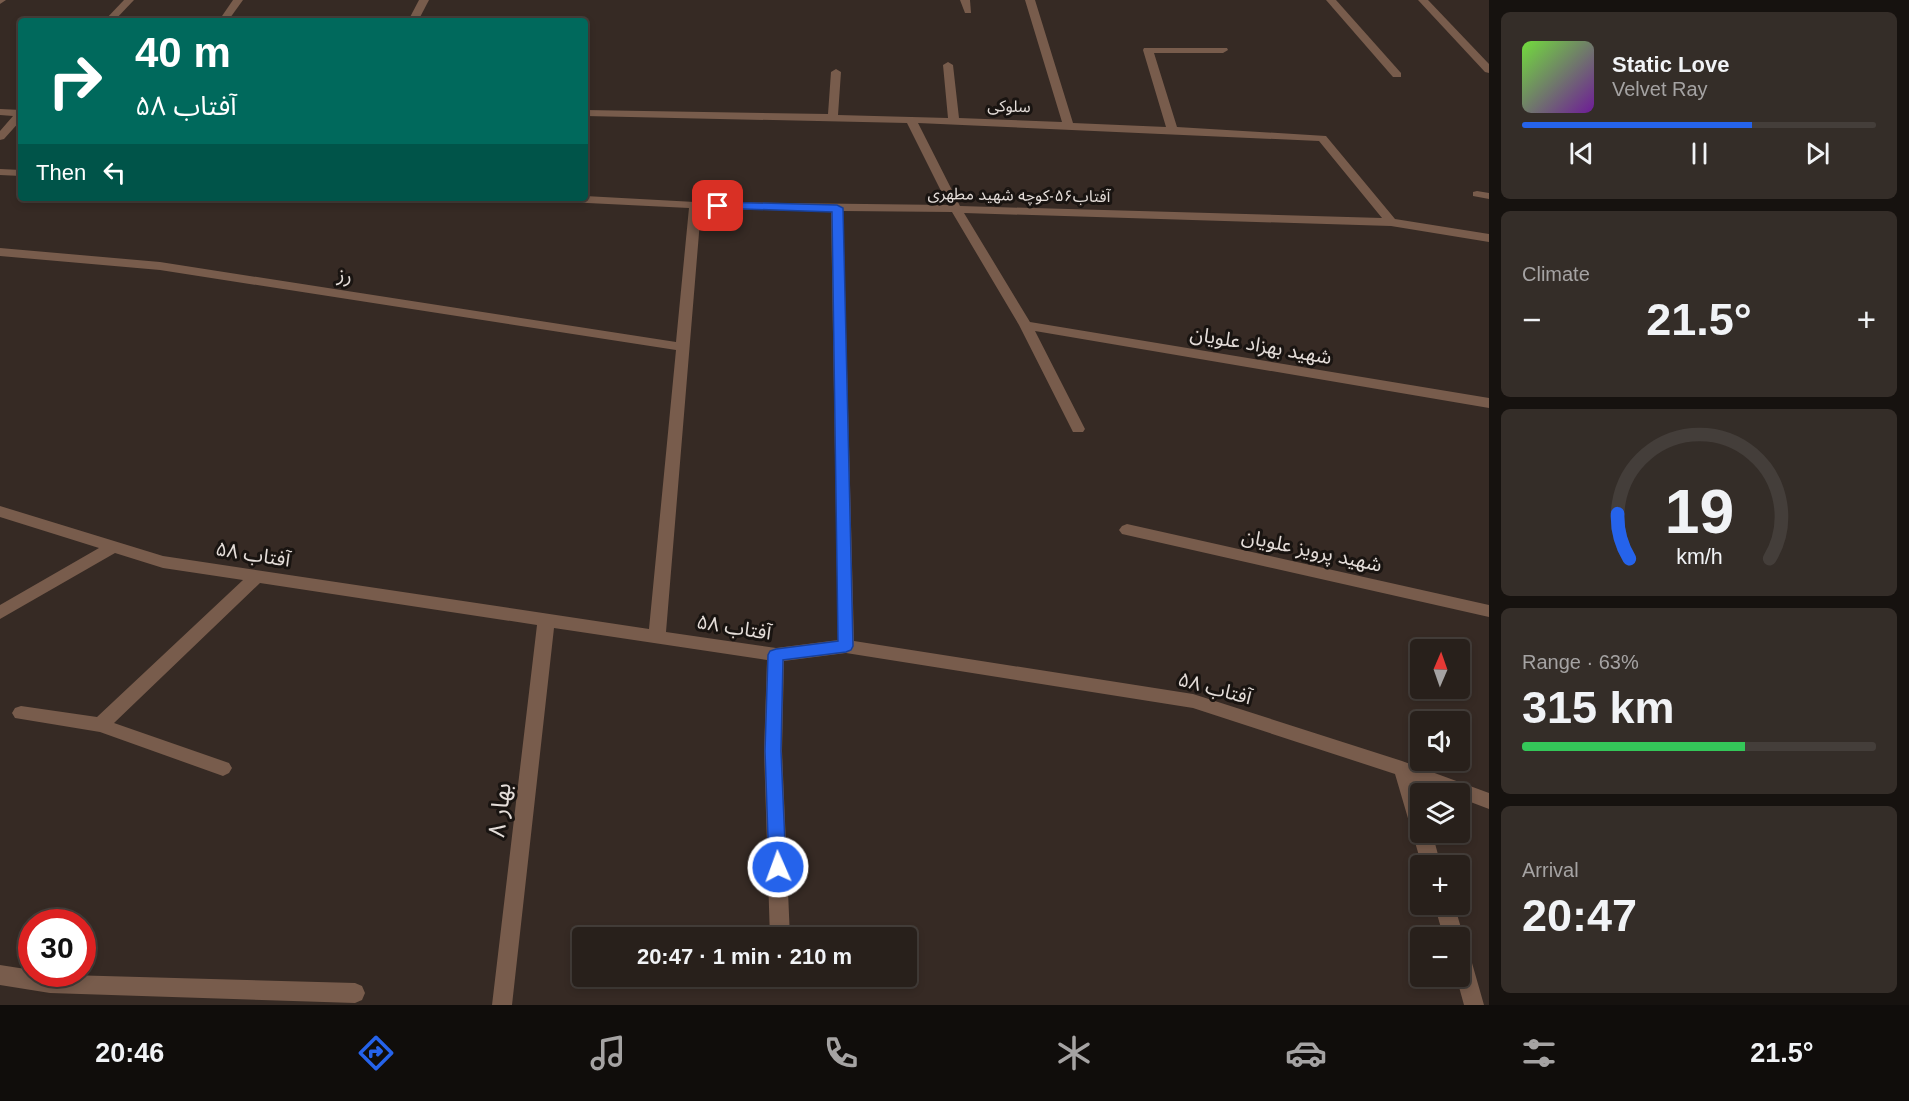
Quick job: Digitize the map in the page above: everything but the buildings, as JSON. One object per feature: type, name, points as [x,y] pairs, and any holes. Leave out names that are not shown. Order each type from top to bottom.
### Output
[{"type":"street","points":[[112,18],[129,0]]},
{"type":"street","points":[[227,16],[238,0]]},
{"type":"street","points":[[415,18],[424,0]]},
{"type":"street","points":[[965,0],[968,10]]},
{"type":"street","points":[[1030,0],[1068,124]]},
{"type":"street","points":[[1331,0],[1397,75]]},
{"type":"street","points":[[1423,0],[1489,70]]},
{"type":"street","points":[[1172,130],[1148,50],[1223,50]]},
{"type":"street","points":[[948,65],[954,120]]},
{"type":"street","points":[[833,116],[836,72]]},
{"type":"street","points":[[0,112],[18,114]]},
{"type":"street","name":"سلوکی","points":[[588,113],[954,120],[1322,138],[1391,222]]},
{"type":"street","points":[[0,137],[18,117]]},
{"type":"street","points":[[910,119],[956,209],[1026,325],[1078,429]]},
{"type":"street","points":[[0,171],[18,172]]},
{"type":"street","name":"آفتاب۵۶-كوچه شهيد مطهری","points":[[588,200],[694,205],[956,209],[1391,222],[1489,238]]},
{"type":"street","points":[[657,636],[694,205]]},
{"type":"street","points":[[837,208],[846,646]]},
{"type":"street","name":"رز","points":[[0,252],[160,266],[682,347]]},
{"type":"street","name":"شهید بهزاد علویان","points":[[1026,325],[1489,403]]},
{"type":"street","name":"آفتاب ۵۸","points":[[0,511],[163,562],[546,622],[657,636],[776,655],[846,646],[1193,700],[1489,801]]},
{"type":"street","name":"شهید پرویز علویان","points":[[1127,530],[1489,611]]},
{"type":"street","points":[[0,613],[114,546]]},
{"type":"street","points":[[100,725],[257,576]]},
{"type":"street","name":"بهار ۸","points":[[502,1005],[546,622]]},
{"type":"street","points":[[776,655],[773,751],[780,927]]},
{"type":"street","points":[[21,713],[100,725],[223,768]]},
{"type":"street","points":[[1402,770],[1410,796]]},
{"type":"street","points":[[0,975],[50,983],[355,993]]},
{"type":"street","points":[[1469,987],[1474,1005]]},
{"type":"route","points":[[718,206],[837,208],[846,646],[776,655],[773,751],[778,867]]}]
